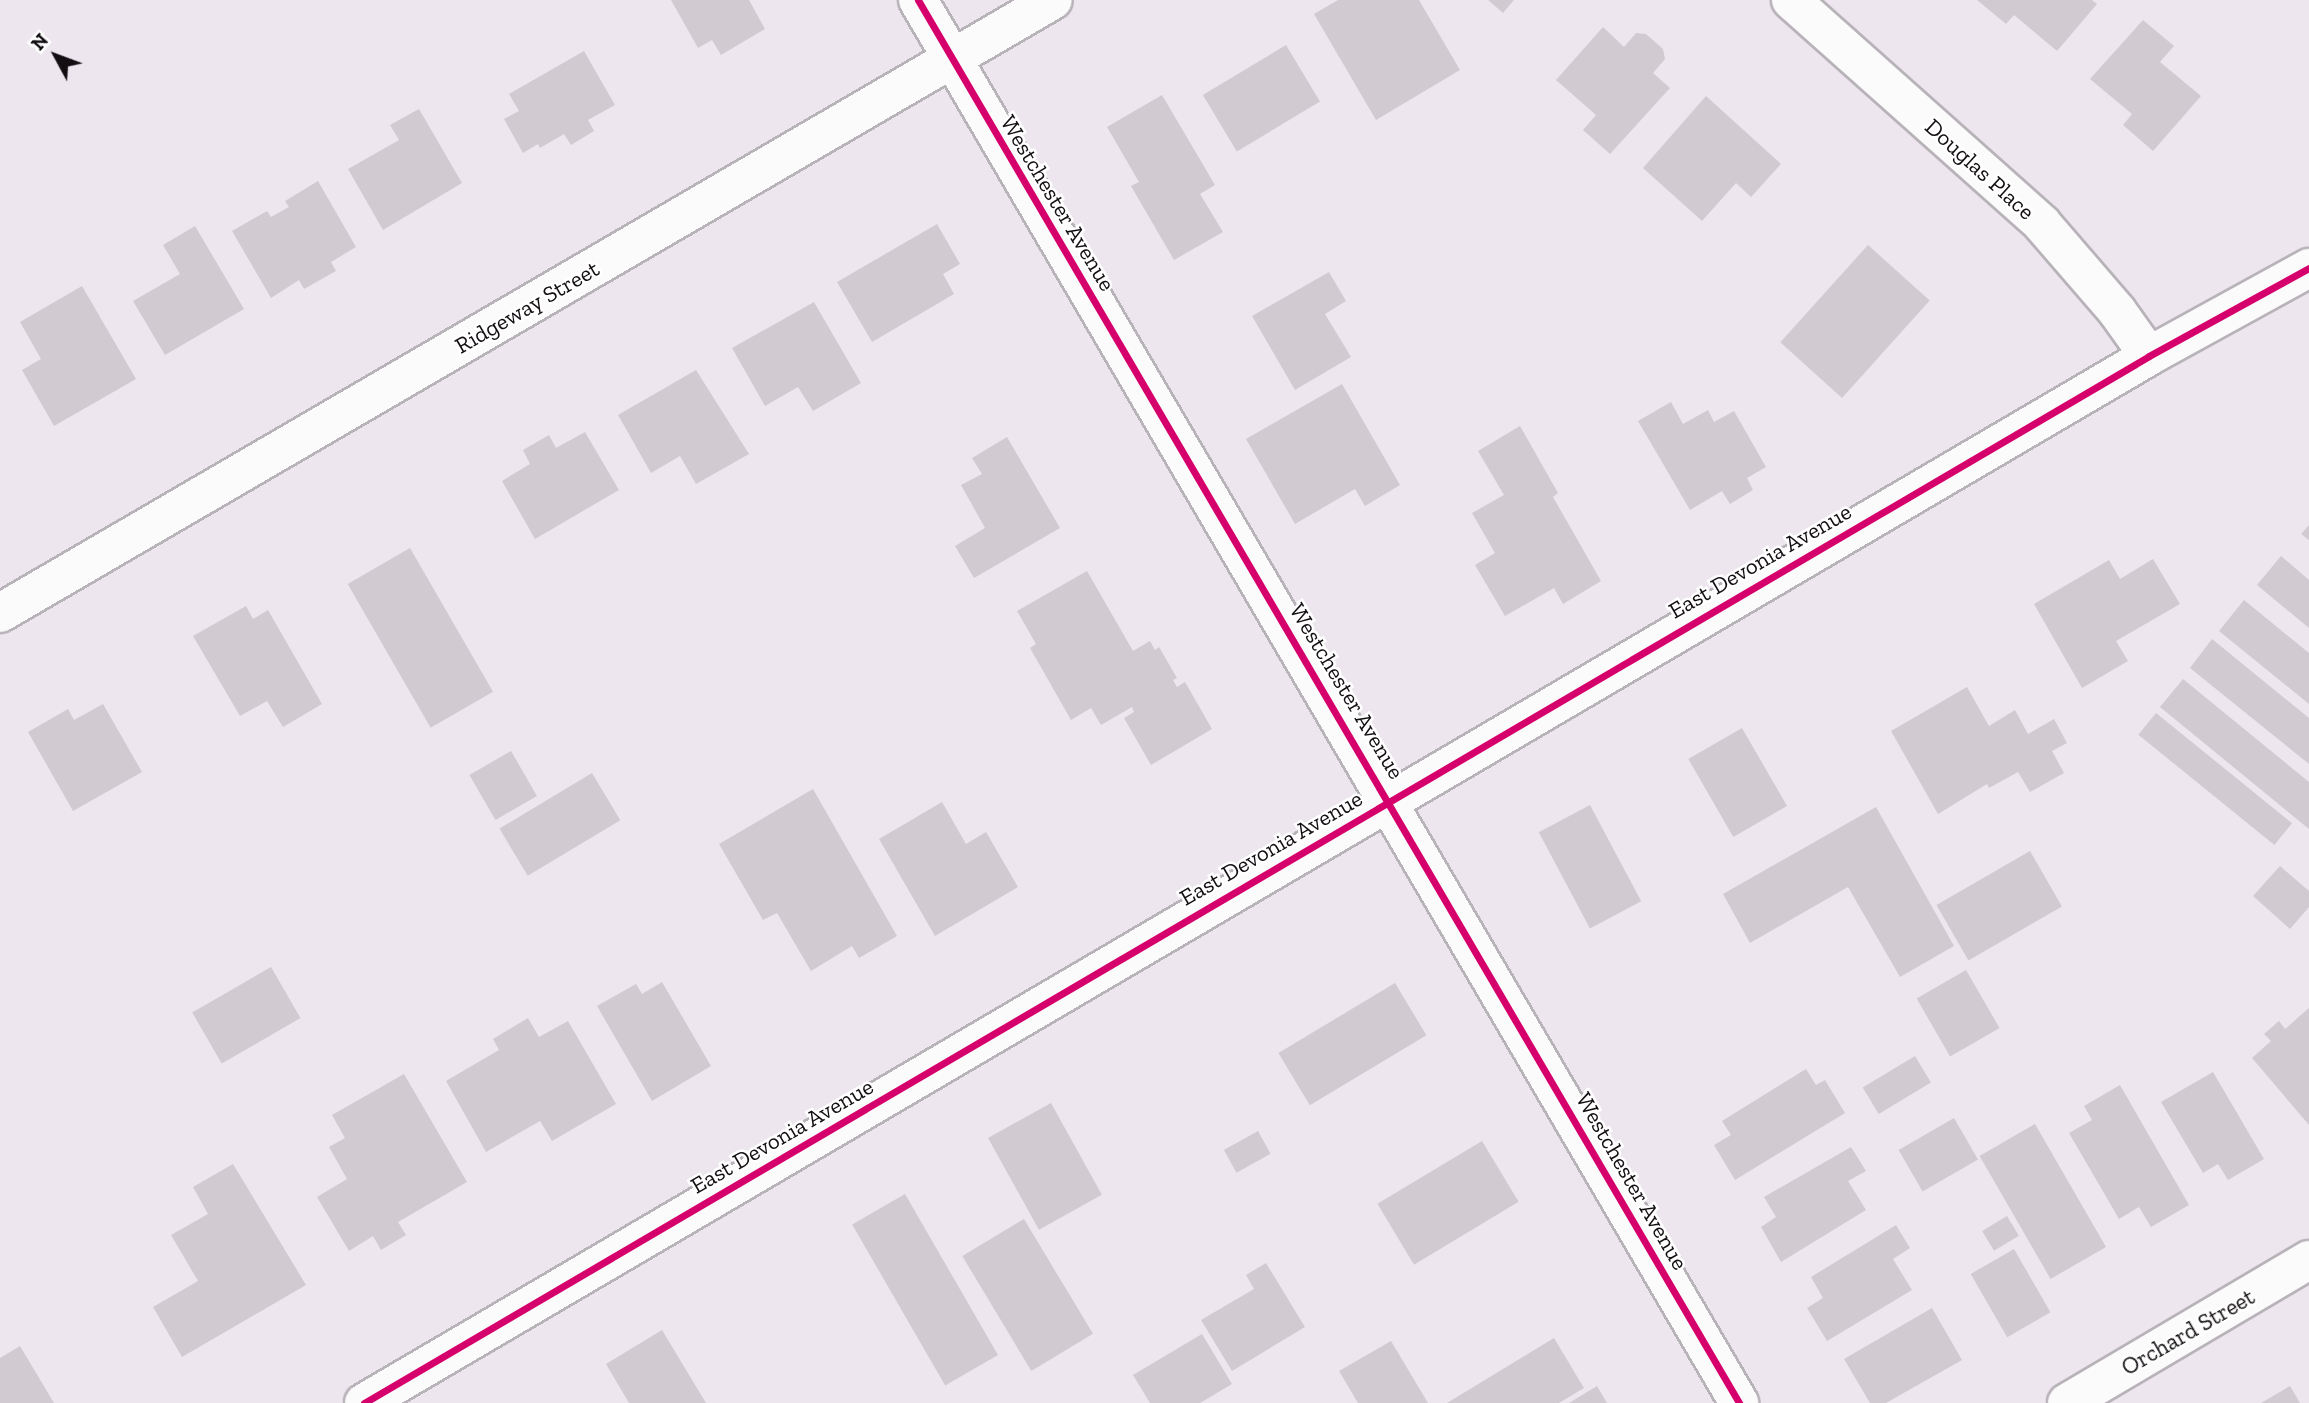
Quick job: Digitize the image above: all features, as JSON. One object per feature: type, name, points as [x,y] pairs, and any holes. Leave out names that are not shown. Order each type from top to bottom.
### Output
[{"type":"street","name":"Westchester Avenue","points":[[918,0],[1739,1403]]},
{"type":"street","name":"Ridgeway Street","points":[[0,613],[1053,0]]},
{"type":"street","name":"Douglas Place","points":[[1791,0],[2042,224],[2117,311],[2149,356]]},
{"type":"street","name":"East Devonia Avenue","points":[[363,1403],[2149,356],[2309,268]]},
{"type":"street","name":"Orchard Street","points":[[2067,1403],[2309,1260]]},
{"type":"building","points":[[671,0],[749,0],[765,29],[721,55],[712,40],[698,48]]},
{"type":"building","points":[[1338,0],[1419,0],[1460,70],[1376,120],[1314,14]]},
{"type":"building","points":[[1488,0],[1514,0],[1503,13]]},
{"type":"building","points":[[1977,0],[2092,0],[2097,4],[2057,51],[2014,15],[2006,24]]},
{"type":"building","points":[[2143,20],[2174,46],[2160,62],[2201,96],[2153,151],[2123,125],[2132,114],[2090,79]]},
{"type":"building","points":[[1603,27],[1624,47],[1636,33],[1646,34],[1663,49],[1665,59],[1653,73],[1670,88],[1610,154],[1583,130],[1596,115],[1556,80]]},
{"type":"building","points":[[1286,45],[1320,102],[1237,152],[1203,95]]},
{"type":"building","points":[[584,51],[615,105],[588,120],[594,131],[571,145],[564,134],[540,148],[538,144],[523,153],[504,119],[519,111],[509,94]]},
{"type":"building","points":[[1162,95],[1215,185],[1200,194],[1223,232],[1174,260],[1131,186],[1139,182],[1107,127]]},
{"type":"building","points":[[1706,96],[1781,164],[1751,197],[1736,183],[1702,221],[1643,168]]},
{"type":"building","points":[[419,109],[462,183],[383,230],[348,169],[399,140],[390,125]]},
{"type":"building","points":[[318,181],[356,247],[331,262],[336,271],[304,289],[299,280],[271,298],[232,231],[267,211],[271,217],[289,207],[285,201]]},
{"type":"building","points":[[937,224],[960,264],[943,274],[954,294],[872,342],[837,282]]},
{"type":"building","points":[[195,226],[244,309],[165,355],[133,301],[180,274],[163,245]]},
{"type":"building","points":[[1868,245],[1930,301],[1842,398],[1780,342]]},
{"type":"building","points":[[1329,272],[1346,301],[1325,314],[1351,357],[1295,390],[1252,316]]},
{"type":"building","points":[[82,286],[136,379],[54,426],[22,370],[41,359],[20,322]]},
{"type":"building","points":[[814,302],[861,383],[813,411],[798,387],[765,406],[732,348]]},
{"type":"building","points":[[696,370],[749,454],[696,484],[680,456],[651,473],[618,415]]},
{"type":"building","points":[[1342,384],[1400,485],[1365,506],[1355,489],[1295,524],[1246,439]]},
{"type":"building","points":[[1671,402],[1683,424],[1708,410],[1714,422],[1734,411],[1766,467],[1747,478],[1753,490],[1730,504],[1722,491],[1690,510],[1638,421]]},
{"type":"building","points":[[1520,426],[1558,493],[1553,497],[1601,581],[1563,604],[1554,588],[1505,616],[1475,565],[1495,553],[1472,513],[1504,495],[1478,451]]},
{"type":"building","points":[[585,432],[619,490],[535,539],[502,481],[530,464],[523,450],[549,435],[556,448]]},
{"type":"building","points":[[1007,437],[1060,528],[974,578],[955,546],[985,528],[961,485],[982,474],[972,458]]},
{"type":"building","points":[[2309,525],[2309,540],[2301,534]]},
{"type":"building","points":[[410,548],[493,692],[431,728],[348,584]]},
{"type":"building","points":[[2281,556],[2309,580],[2309,628],[2257,585]]},
{"type":"building","points":[[2153,559],[2180,604],[2116,641],[2128,661],[2082,688],[2034,604],[2109,560],[2120,579]]},
{"type":"building","points":[[1087,571],[1133,651],[1150,641],[1155,650],[1159,647],[1177,678],[1173,680],[1177,687],[1185,682],[1212,729],[1151,765],[1124,718],[1134,712],[1132,707],[1101,725],[1091,708],[1071,720],[1030,648],[1036,644],[1017,611]]},
{"type":"building","points":[[2244,600],[2309,653],[2309,704],[2219,631]]},
{"type":"building","points":[[246,606],[253,619],[268,610],[322,704],[283,727],[267,701],[240,716],[193,636]]},
{"type":"building","points":[[2212,639],[2309,718],[2309,764],[2190,668]]},
{"type":"building","points":[[2183,679],[2309,782],[2309,829],[2160,707]]},
{"type":"building","points":[[1967,687],[1989,726],[2015,710],[2028,734],[2054,719],[2067,743],[2052,751],[2064,773],[2030,792],[2018,772],[1989,788],[1987,784],[1938,814],[1891,731]]},
{"type":"building","points":[[103,704],[142,772],[73,811],[28,732],[68,709],[74,720]]},
{"type":"building","points":[[2156,713],[2292,823],[2274,845],[2138,735]]},
{"type":"building","points":[[1742,728],[1787,806],[1733,837],[1688,759]]},
{"type":"building","points":[[511,751],[537,796],[495,820],[469,775]]},
{"type":"building","points":[[592,773],[620,820],[528,876],[499,829]]},
{"type":"building","points":[[813,789],[897,936],[859,958],[852,946],[811,971],[777,913],[763,920],[719,844]]},
{"type":"building","points":[[942,802],[966,844],[986,832],[1018,887],[935,936],[879,839]]},
{"type":"building","points":[[1590,805],[1641,901],[1590,928],[1539,832]]},
{"type":"building","points":[[1876,807],[1954,946],[1900,977],[1848,887],[1750,943],[1723,894]]},
{"type":"building","points":[[2030,851],[2062,906],[1968,960],[1936,905]]},
{"type":"building","points":[[2280,866],[2309,891],[2309,907],[2290,929],[2253,896]]},
{"type":"building","points":[[271,967],[300,1018],[222,1064],[192,1012]]},
{"type":"building","points":[[1966,970],[2000,1028],[1950,1057],[1917,998]]},
{"type":"building","points":[[662,982],[711,1066],[652,1101],[597,1006],[636,984],[642,994]]},
{"type":"building","points":[[1395,983],[1426,1035],[1310,1105],[1278,1053]]},
{"type":"building","points":[[2309,1008],[2309,1125],[2252,1058],[2271,1041],[2264,1034],[2279,1021],[2285,1029]]},
{"type":"building","points":[[528,1018],[539,1037],[568,1021],[616,1104],[552,1141],[540,1121],[486,1152],[446,1081],[499,1050],[493,1039]]},
{"type":"building","points":[[1915,1056],[1931,1083],[1879,1114],[1863,1087]]},
{"type":"building","points":[[1806,1069],[1816,1085],[1825,1080],[1845,1113],[1735,1180],[1714,1145],[1731,1135],[1722,1121]]},
{"type":"building","points":[[2213,1072],[2264,1159],[2228,1180],[2218,1164],[2203,1173],[2161,1102]]},
{"type":"building","points":[[404,1074],[467,1182],[398,1222],[406,1235],[381,1250],[373,1236],[349,1251],[317,1197],[347,1179],[329,1147],[345,1138],[332,1115]]},
{"type":"building","points":[[2120,1085],[2189,1205],[2151,1227],[2139,1207],[2119,1219],[2069,1133],[2092,1120],[2084,1106]]},
{"type":"building","points":[[1051,1103],[1102,1195],[1039,1230],[988,1138]]},
{"type":"building","points":[[1954,1118],[1978,1160],[1923,1192],[1899,1150]]},
{"type":"building","points":[[2035,1124],[2106,1247],[2051,1279],[1980,1156]]},
{"type":"building","points":[[1258,1131],[1271,1154],[1236,1173],[1224,1150]]},
{"type":"building","points":[[1482,1141],[1519,1202],[1414,1265],[1377,1204]]},
{"type":"building","points":[[1851,1147],[1866,1171],[1848,1181],[1866,1210],[1781,1262],[1761,1227],[1776,1217],[1764,1197]]},
{"type":"building","points":[[233,1164],[306,1285],[182,1357],[153,1307],[198,1281],[171,1235],[208,1214],[193,1187]]},
{"type":"building","points":[[905,1194],[998,1355],[945,1386],[852,1224]]},
{"type":"building","points":[[2007,1216],[2019,1236],[1994,1251],[1982,1231]]},
{"type":"building","points":[[1024,1219],[1093,1334],[1031,1371],[962,1256]]},
{"type":"building","points":[[1896,1225],[1910,1248],[1893,1259],[1912,1290],[1827,1341],[1807,1308],[1823,1298],[1811,1277]]},
{"type":"building","points":[[2014,1249],[2050,1312],[2007,1337],[1971,1274]]},
{"type":"building","points":[[1266,1263],[1305,1327],[1232,1371],[1201,1320],[1254,1289],[1246,1275]]},
{"type":"building","points":[[1932,1308],[1962,1360],[1886,1403],[1870,1403],[1844,1359]]},
{"type":"building","points":[[662,1330],[706,1403],[629,1403],[606,1364]]},
{"type":"building","points":[[1202,1334],[1232,1384],[1200,1403],[1150,1403],[1133,1375]]},
{"type":"building","points":[[1554,1338],[1584,1388],[1559,1403],[1447,1403]]},
{"type":"building","points":[[1391,1341],[1428,1403],[1358,1403],[1339,1371]]},
{"type":"building","points":[[20,1346],[54,1403],[0,1403],[0,1358]]},
{"type":"building","points":[[1597,1386],[1607,1403],[1569,1403]]},
{"type":"building","points":[[2290,1386],[2300,1403],[2261,1403]]},
{"type":"cycle path","points":[[918,0],[1739,1403]]},
{"type":"cycle path","points":[[364,1403],[2149,356],[2309,268]]}]
